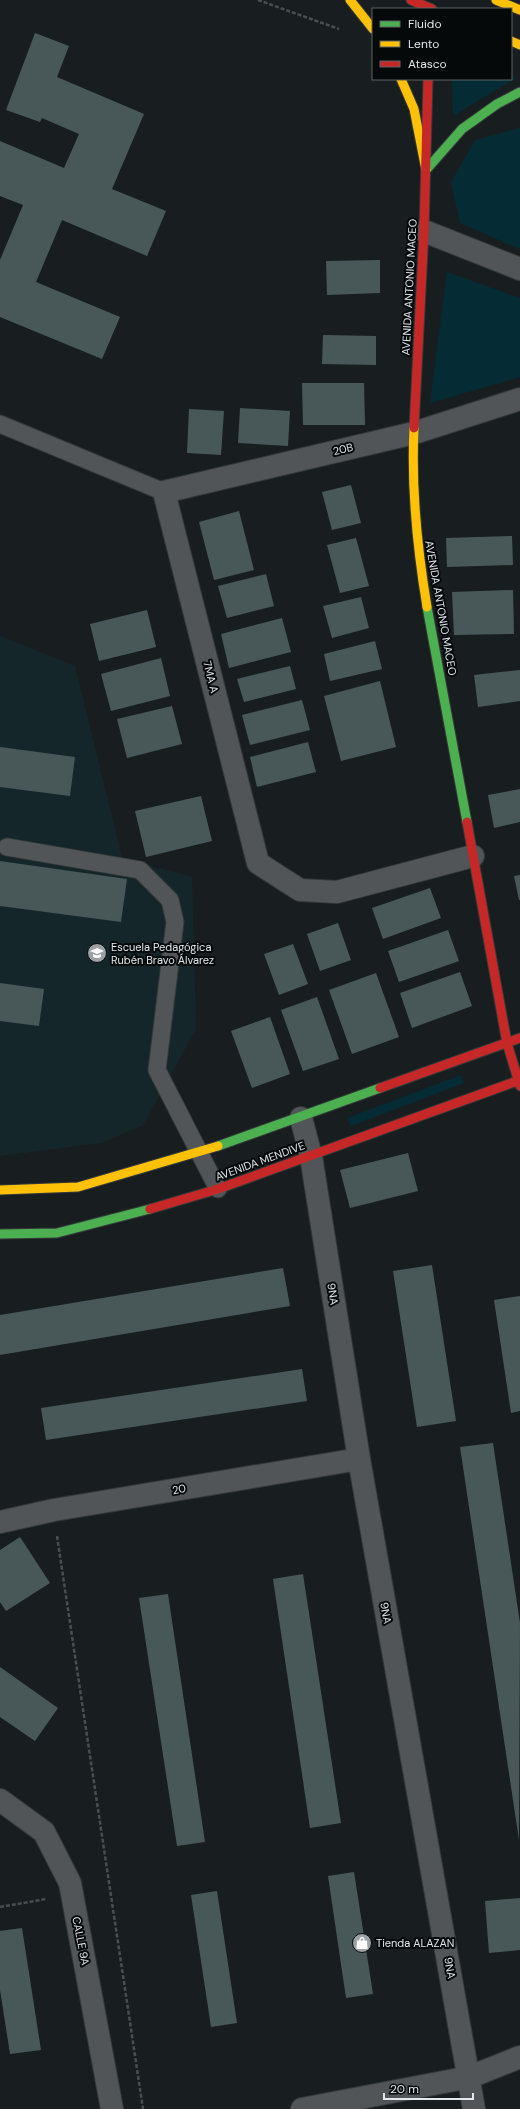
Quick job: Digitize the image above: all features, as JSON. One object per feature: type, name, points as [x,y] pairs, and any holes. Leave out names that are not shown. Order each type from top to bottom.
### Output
[{"type":"main road","points":[[350,0],[372,28]]},
{"type":"main road","points":[[411,0],[428,6]]},
{"type":"main road","points":[[496,0],[520,10]]},
{"type":"main road","points":[[401,80],[414,109],[426,170]]},
{"type":"main road","name":"AVENIDA ANTONIO MACEO","points":[[428,80],[424,230],[414,433],[413,494],[418,555],[508,1043],[519,1082]]},
{"type":"main road","points":[[426,170],[462,129],[497,104],[520,92]]},
{"type":"main road","points":[[0,1190],[78,1188],[199,1153],[301,1118],[520,1038]]},
{"type":"main road","name":"AVENIDA MENDIVE","points":[[0,1234],[57,1233],[134,1214],[218,1190],[519,1082]]},
{"type":"street","points":[[424,230],[520,269]]},
{"type":"street","name":"20B","points":[[164,492],[414,433],[520,399]]},
{"type":"street","name":"7MA A","points":[[164,492],[258,863],[300,890],[338,892],[473,856]]},
{"type":"street","name":"9NA","points":[[301,1118],[311,1156],[359,1459],[470,2077],[474,2109]]},
{"type":"street","name":"20","points":[[0,1522],[54,1510],[359,1459]]},
{"type":"street","name":"CALLE 9A","points":[[0,1800],[44,1832],[70,1883],[112,2109]]},
{"type":"street","points":[[302,2109],[470,2077],[520,2057]]},
{"type":"lane","points":[[0,424],[164,492]]},
{"type":"lane","points":[[7,847],[140,870],[170,900],[175,922],[157,1070],[218,1190]]},
{"type":"path","points":[[258,0],[344,31]]},
{"type":"path","points":[[54,1510],[143,2109]]},
{"type":"path","points":[[0,1907],[72,1895]]},
{"type":"shaded area","points":[[512,76],[516,78],[453,116],[452,80],[512,80]]},
{"type":"shaded area","points":[[520,128],[520,249],[460,223],[451,182],[475,140]]},
{"type":"shaded area","points":[[447,272],[520,298],[520,377],[430,403]]},
{"type":"shaded area","name":"Escuela Pedagógica Rubén Bravo Álvarez","points":[[0,636],[75,666],[122,858],[192,877],[196,1029],[143,1125],[102,1143],[0,1156]]},
{"type":"shaded area","points":[[461,1075],[464,1083],[351,1126],[347,1118]]},
{"type":"building","points":[[35,33],[69,46],[57,77],[144,114],[112,189],[166,211],[147,256],[62,220],[36,282],[120,317],[102,359],[0,317],[0,260],[23,205],[0,196],[0,141],[64,168],[79,134],[42,118],[40,122],[6,110]]},
{"type":"building","points":[[380,260],[380,293],[327,295],[326,261]]},
{"type":"building","points":[[323,335],[376,336],[376,365],[322,364]]},
{"type":"building","points":[[302,383],[364,383],[365,425],[303,425]]},
{"type":"building","points":[[240,408],[290,411],[288,446],[238,443]]},
{"type":"building","points":[[189,409],[224,411],[221,455],[187,453]]},
{"type":"building","points":[[351,485],[361,523],[332,530],[322,492]]},
{"type":"building","points":[[239,511],[254,570],[214,580],[199,522]]},
{"type":"building","points":[[512,536],[513,565],[447,567],[446,538]]},
{"type":"building","points":[[356,538],[369,586],[340,593],[327,545]]},
{"type":"building","points":[[266,574],[274,606],[227,618],[218,586]]},
{"type":"building","points":[[513,590],[514,634],[454,635],[452,592]]},
{"type":"building","points":[[361,597],[369,628],[332,638],[323,606]]},
{"type":"building","points":[[147,610],[156,647],[99,661],[90,624]]},
{"type":"building","points":[[282,618],[291,652],[229,668],[221,634]]},
{"type":"building","points":[[375,641],[382,669],[330,681],[324,654]]},
{"type":"building","points":[[161,658],[170,696],[111,711],[101,674]]},
{"type":"building","points":[[290,666],[296,689],[244,702],[237,679]]},
{"type":"building","points":[[520,670],[520,701],[478,707],[474,675]]},
{"type":"building","points":[[380,681],[396,747],[341,761],[324,696]]},
{"type":"building","points":[[302,700],[310,730],[250,745],[242,715]]},
{"type":"building","points":[[172,706],[182,744],[127,758],[117,719]]},
{"type":"building","points":[[308,742],[316,772],[257,787],[250,757]]},
{"type":"building","points":[[0,747],[75,757],[70,796],[0,787]]},
{"type":"building","points":[[520,789],[520,822],[494,828],[488,795]]},
{"type":"building","points":[[201,796],[212,841],[146,857],[135,811]]},
{"type":"building","points":[[0,861],[127,879],[121,922],[0,906]]},
{"type":"building","points":[[520,875],[520,900],[519,900],[514,876]]},
{"type":"building","points":[[430,888],[441,918],[383,939],[372,908]]},
{"type":"building","points":[[338,923],[351,960],[320,971],[307,934]]},
{"type":"building","points":[[448,930],[459,961],[399,982],[388,951]]},
{"type":"building","points":[[293,944],[308,984],[279,995],[264,954]]},
{"type":"building","points":[[460,972],[472,1006],[412,1028],[400,993]]},
{"type":"building","points":[[376,973],[399,1037],[352,1054],[329,990]]},
{"type":"building","points":[[0,983],[44,989],[39,1026],[0,1021]]},
{"type":"building","points":[[317,997],[339,1059],[303,1071],[281,1010]]},
{"type":"building","points":[[270,1017],[290,1074],[252,1088],[231,1031]]},
{"type":"building","points":[[408,1153],[418,1191],[350,1208],[340,1170]]},
{"type":"building","points":[[432,1265],[456,1421],[417,1427],[393,1271]]},
{"type":"building","points":[[283,1268],[290,1306],[0,1355],[0,1315]]},
{"type":"building","points":[[520,1296],[520,1411],[511,1413],[494,1300]]},
{"type":"building","points":[[302,1369],[307,1401],[46,1440],[41,1408]]},
{"type":"building","points":[[493,1443],[520,1623],[519,1840],[460,1447]]},
{"type":"building","points":[[20,1537],[50,1583],[6,1611],[0,1602],[0,1550]]},
{"type":"building","points":[[303,1574],[341,1823],[310,1828],[273,1579]]},
{"type":"building","points":[[168,1594],[205,1842],[177,1846],[139,1598]]},
{"type":"building","points":[[0,1667],[58,1708],[35,1741],[0,1717]]},
{"type":"building","points":[[354,1872],[373,1994],[346,1998],[328,1876]]},
{"type":"building","points":[[217,1891],[237,2023],[211,2027],[191,1895]]},
{"type":"building","points":[[520,1898],[520,1950],[489,1953],[485,1901]]},
{"type":"building","points":[[22,1928],[41,2050],[10,2054],[0,1990],[0,1931]]},
{"type":"traffic: fast","points":[[426,170],[462,129],[497,104],[520,92]]},
{"type":"traffic: fast","points":[[427,607],[467,822]]},
{"type":"traffic: fast","points":[[218,1146],[380,1088]]},
{"type":"traffic: fast","points":[[0,1234],[57,1233],[150,1209]]},
{"type":"traffic: slow","points":[[350,0],[372,28]]},
{"type":"traffic: slow","points":[[496,0],[520,10]]},
{"type":"traffic: slow","points":[[512,41],[520,45]]},
{"type":"traffic: slow","points":[[401,80],[414,109],[426,170]]},
{"type":"traffic: slow","points":[[414,428],[414,495],[420,562],[427,607]]},
{"type":"traffic: slow","points":[[0,1190],[78,1187],[218,1146]]},
{"type":"traffic: jam","points":[[411,0],[430,8]]},
{"type":"traffic: jam","points":[[414,428],[424,231],[428,80]]},
{"type":"traffic: jam","points":[[467,822],[507,1043],[520,1086]]},
{"type":"traffic: jam","points":[[380,1088],[520,1038]]},
{"type":"traffic: jam","points":[[150,1209],[218,1189],[520,1080]]},
{"type":"place","name":"Escuela Pedagógica Rubén Bravo Álvarez","points":[[97,953]]},
{"type":"place","name":"Tienda ALAZAN","points":[[362,1943]]}]
